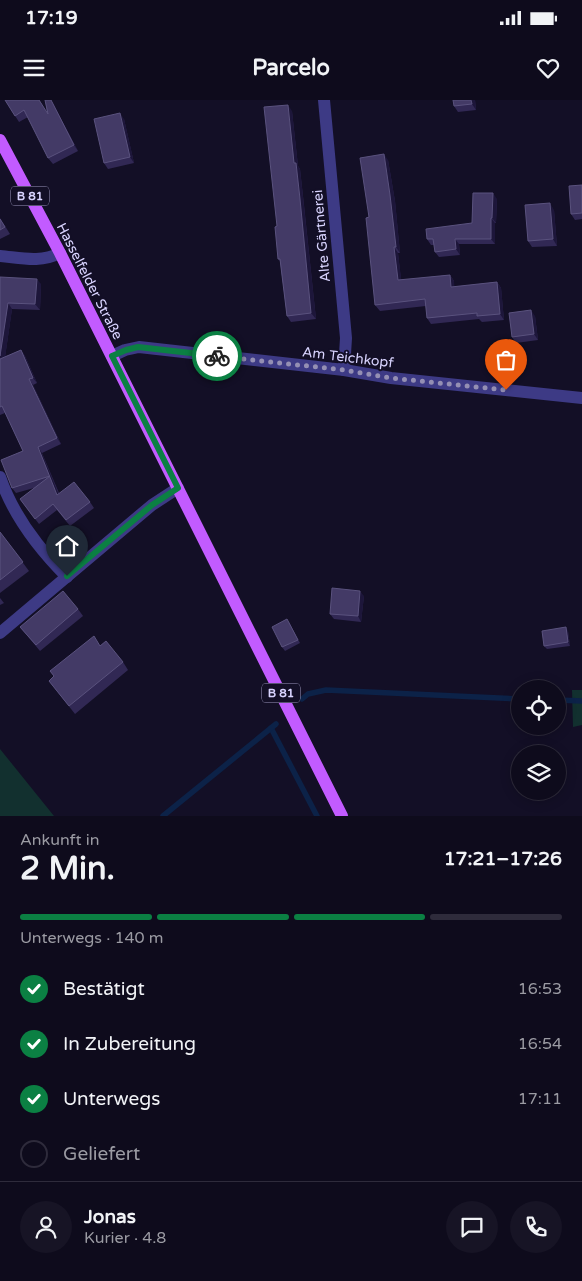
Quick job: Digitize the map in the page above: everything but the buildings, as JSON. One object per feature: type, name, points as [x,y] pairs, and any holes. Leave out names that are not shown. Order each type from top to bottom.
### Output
[{"type":"main road","name":"Hasselfelder Straße","points":[[0,140],[60,253],[342,816]]},
{"type":"street","name":"Alte Gärtnerei","points":[[324,100],[346,338],[344,370]]},
{"type":"street","points":[[0,256],[40,260],[60,253]]},
{"type":"street","name":"Am Teichkopf","points":[[112,356],[138,347],[344,370],[391,378],[582,398]]},
{"type":"street","points":[[0,478],[19,518],[52,562],[67,576]]},
{"type":"street","points":[[0,634],[152,505],[178,488]]},
{"type":"green space","points":[[572,690],[582,690],[582,725],[573,727]]},
{"type":"green space","points":[[0,749],[54,816],[0,816]]},
{"type":"waterway","points":[[302,699],[308,694],[326,690],[511,699]]},
{"type":"waterway","points":[[566,700],[582,701]]},
{"type":"waterway","points":[[163,816],[276,724]]},
{"type":"waterway","points":[[271,728],[317,816]]},
{"type":"way so far","points":[[217,356],[344,370],[391,378],[506,390]]},
{"type":"route","points":[[67,576],[152,505],[178,488],[112,356],[138,347],[217,356]]}]
